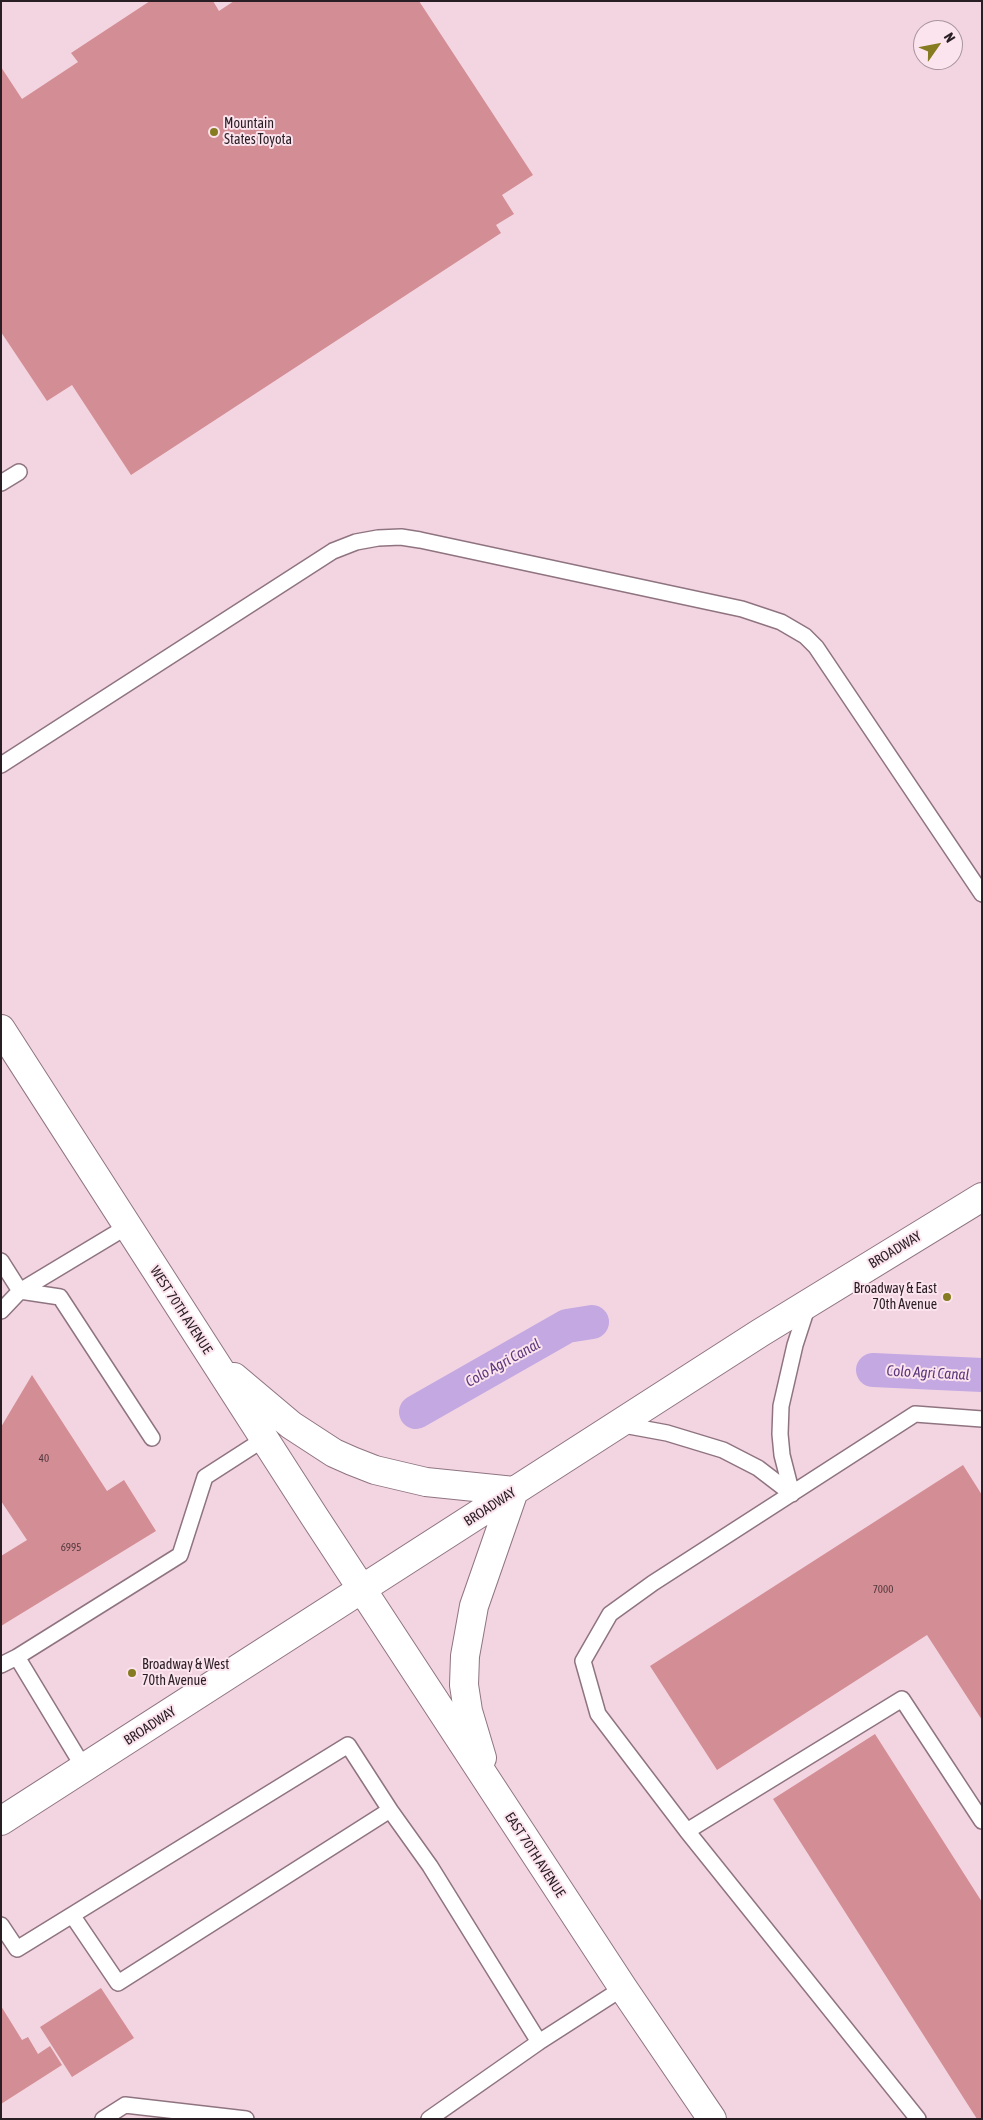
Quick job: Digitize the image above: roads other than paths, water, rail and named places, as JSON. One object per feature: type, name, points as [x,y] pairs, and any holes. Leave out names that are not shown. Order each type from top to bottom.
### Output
[{"type":"main road","name":"WEST 70TH AVENUE","points":[[3,1034],[362,1590]]},
{"type":"main road","name":"BROADWAY","points":[[1,1821],[617,1424],[808,1303],[982,1197]]},
{"type":"main road","points":[[213,1359],[291,1425],[352,1461],[375,1470],[426,1482],[514,1491],[474,1606],[465,1656],[464,1685],[468,1711],[482,1760],[504,1807]]},
{"type":"main road","name":"EAST 70TH AVENUE","points":[[362,1590],[623,1988],[712,2119]]},
{"type":"lane","points":[[1,483],[19,472]]},
{"type":"lane","points":[[1,765],[332,551],[356,542],[378,538],[401,537],[742,609],[781,622],[805,636],[816,647],[982,894]]},
{"type":"lane","points":[[1,1311],[20,1290],[128,1226]]},
{"type":"lane","points":[[1,1260],[20,1290],[60,1297],[152,1438]]},
{"type":"lane","points":[[792,1494],[782,1455],[780,1434],[781,1406],[795,1345],[808,1303]]},
{"type":"lane","points":[[918,2119],[687,1831],[598,1714],[583,1661],[610,1614],[653,1583],[915,1414],[982,1419]]},
{"type":"lane","points":[[617,1424],[667,1434],[723,1450],[758,1468],[792,1494]]},
{"type":"lane","points":[[1,1665],[180,1555],[205,1477],[264,1439]]},
{"type":"lane","points":[[17,1656],[84,1768]]},
{"type":"lane","points":[[687,1831],[902,1699],[982,1821]]},
{"type":"lane","points":[[3,1930],[17,1949],[348,1745],[390,1810],[430,1866],[540,2042]]},
{"type":"lane","points":[[72,1915],[118,1983],[390,1810]]},
{"type":"lane","points":[[429,2119],[540,2042],[623,1988]]},
{"type":"lane","points":[[103,2119],[125,2105],[246,2119]]},
{"type":"waterway","name":"Colo Agri Canal","points":[[416,1412],[567,1326],[592,1322]]},
{"type":"waterway","name":"Colo Agri Canal","points":[[873,1370],[982,1375]]},
{"type":"place","name":"Mountain States Toyota","points":[[214,132]]},
{"type":"place","name":"Broadway & East 70th Avenue","points":[[947,1297]]},
{"type":"place","name":"Broadway & West 70th Avenue","points":[[132,1673]]}]
